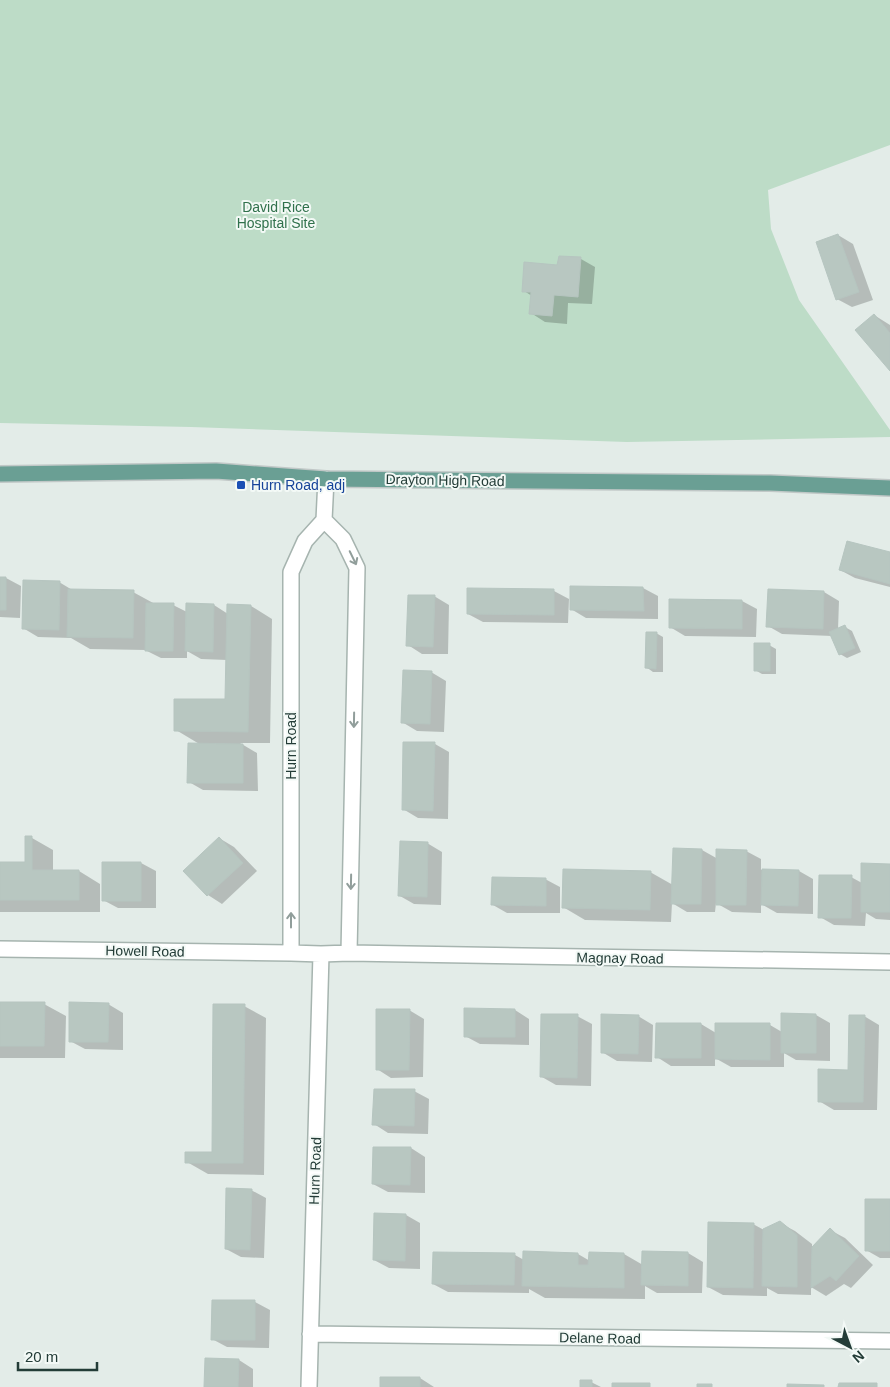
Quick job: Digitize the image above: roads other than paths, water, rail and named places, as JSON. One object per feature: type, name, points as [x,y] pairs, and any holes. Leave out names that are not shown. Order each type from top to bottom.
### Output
[{"type":"main road","name":"Drayton High Road","points":[[0,474],[216,471],[326,479],[770,483],[890,488]]},
{"type":"street","points":[[291,953],[349,953],[357,568],[343,539],[324,520],[326,479]]},
{"type":"street","name":"Hurn Road","points":[[291,953],[291,572],[305,541],[324,520]]},
{"type":"street","name":"Howell Road","points":[[0,949],[291,953]]},
{"type":"street","name":"Magnay Road","points":[[349,953],[890,962]]},
{"type":"street","name":"Hurn Road","points":[[309,1387],[321,954]]},
{"type":"street","name":"Delane Road","points":[[310,1334],[890,1342]]},
{"type":"place","name":"Hurn Road, adj","points":[[241,485]]},
{"type":"park label","name":"David Rice Hospital Site","points":[[276,216]]}]
